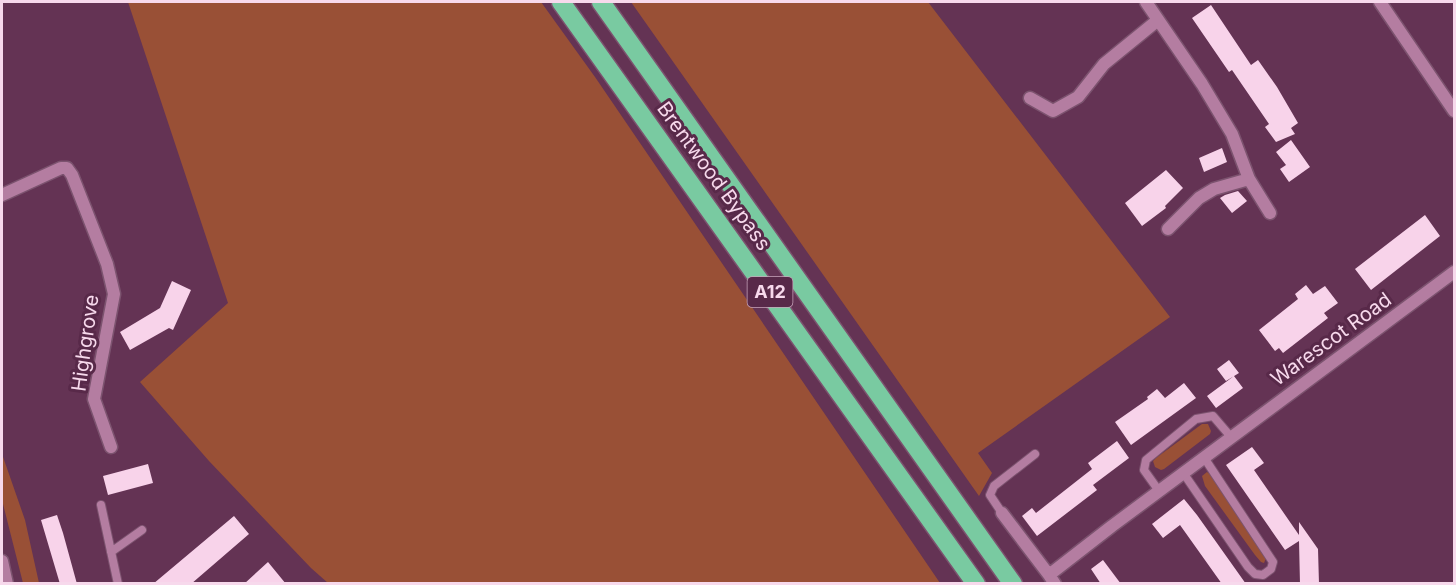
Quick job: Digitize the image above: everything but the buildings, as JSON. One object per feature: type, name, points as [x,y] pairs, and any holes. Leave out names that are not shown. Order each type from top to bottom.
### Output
[{"type":"highway","name":"Brentwood Bypass","points":[[561,2],[976,584]]},
{"type":"highway","name":"Brentwood Bypass","points":[[601,2],[1013,584]]},
{"type":"street","points":[[1146,2],[1202,84],[1232,134],[1249,179],[1270,213]]},
{"type":"street","points":[[1380,2],[1455,111]]},
{"type":"street","points":[[1030,98],[1053,111],[1068,104],[1078,97],[1104,64],[1158,20]]},
{"type":"street","name":"Highgrove","points":[[2,195],[60,168],[67,168],[72,176],[111,278],[113,301],[94,399],[111,447]]},
{"type":"street","points":[[1168,229],[1199,198],[1214,189],[1249,179]]},
{"type":"street","name":"Warescot Road","points":[[1002,513],[1052,579],[1159,491],[1455,272]]},
{"type":"street","points":[[2,561],[7,584]]},
{"type":"lane","points":[[1159,491],[1144,470],[1146,460],[1196,419],[1214,416],[1231,437]]},
{"type":"lane","points":[[1002,513],[990,495],[994,486],[1035,454]]},
{"type":"lane","points":[[1184,474],[1248,567],[1255,574],[1263,575],[1271,569],[1273,561],[1205,459]]},
{"type":"lane","points":[[101,506],[118,584]]},
{"type":"lane","points":[[111,552],[142,530]]},
{"type":"shaded area","points":[[128,2],[541,2],[595,77],[940,583],[328,583],[209,461],[140,382],[228,303]]},
{"type":"shaded area","points":[[631,2],[928,2],[1170,317],[978,453],[992,473],[979,496]]},
{"type":"shaded area","points":[[1202,424],[1208,424],[1210,434],[1164,469],[1155,467],[1153,461],[1156,458]]},
{"type":"shaded area","points":[[2,454],[25,520],[39,583],[23,583],[2,500]]},
{"type":"shaded area","points":[[1207,472],[1213,476],[1266,558],[1264,563],[1255,555],[1205,486],[1202,476]]}]
